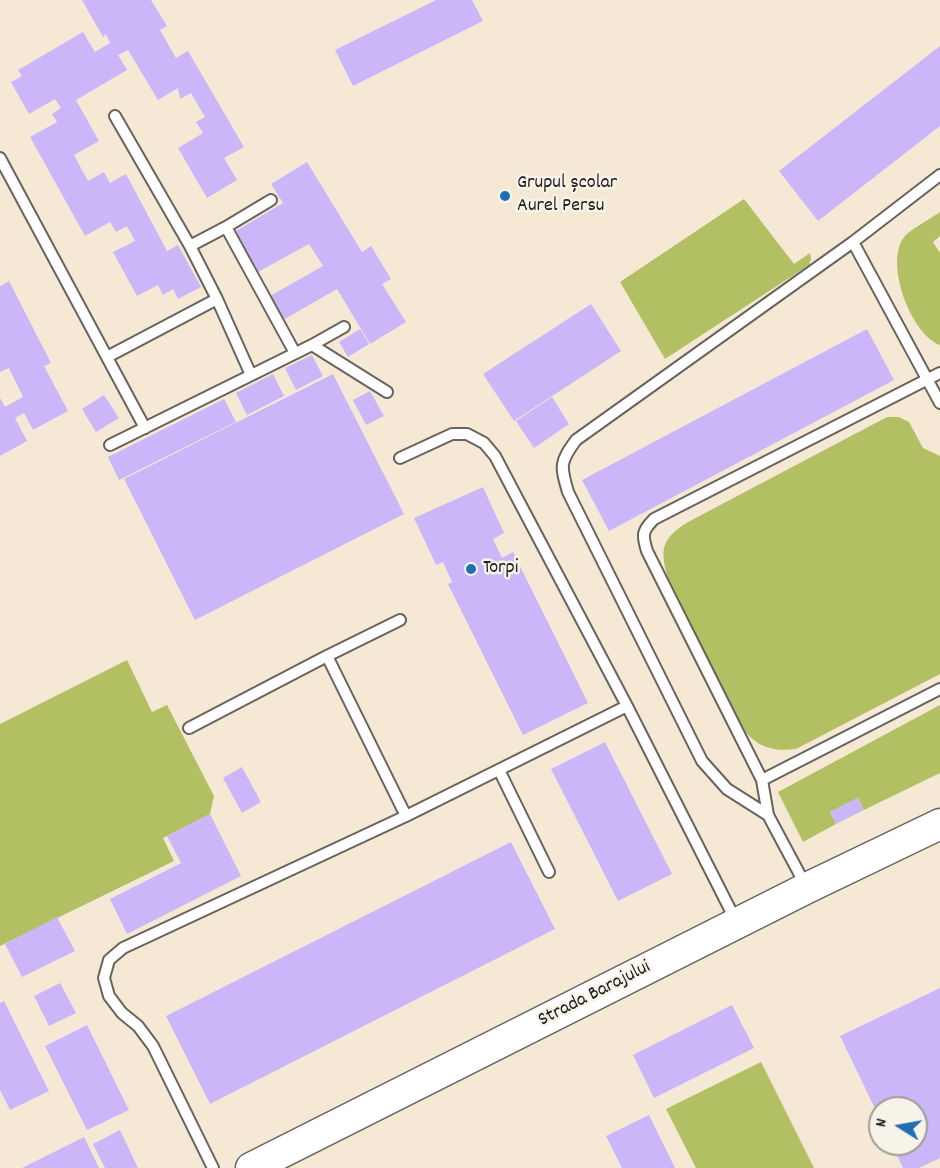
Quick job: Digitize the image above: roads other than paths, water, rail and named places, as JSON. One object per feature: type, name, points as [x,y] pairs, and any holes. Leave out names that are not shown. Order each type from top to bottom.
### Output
[{"type":"main road","name":"Strada Barajului","points":[[251,1168],[807,888],[940,824]]},
{"type":"lane","points":[[115,116],[190,246],[250,375]]},
{"type":"lane","points":[[0,158],[145,428]]},
{"type":"lane","points":[[768,815],[727,789],[702,761],[568,492],[562,472],[565,456],[576,440],[853,242],[940,175]]},
{"type":"lane","points":[[190,246],[272,200]]},
{"type":"lane","points":[[226,227],[295,353]]},
{"type":"lane","points":[[853,242],[940,403]]},
{"type":"lane","points":[[107,357],[217,300]]},
{"type":"lane","points":[[110,445],[344,327]]},
{"type":"lane","points":[[312,345],[387,392]]},
{"type":"lane","points":[[807,888],[768,815],[762,780],[647,551],[643,538],[645,528],[654,519],[940,373]]},
{"type":"lane","points":[[400,458],[452,434],[467,434],[484,443],[495,456],[627,706],[737,923]]},
{"type":"lane","points":[[189,728],[400,620]]},
{"type":"lane","points":[[327,656],[406,816]]},
{"type":"lane","points":[[762,780],[940,689]]},
{"type":"lane","points":[[213,1168],[153,1046],[138,1026],[122,1013],[109,996],[104,978],[109,960],[123,948],[406,816],[627,706]]},
{"type":"lane","points":[[499,770],[549,872]]},
{"type":"place","name":"Grupul școlar Aurel Persu","points":[[505,196]]},
{"type":"place","name":"Torpi","points":[[471,569]]}]
